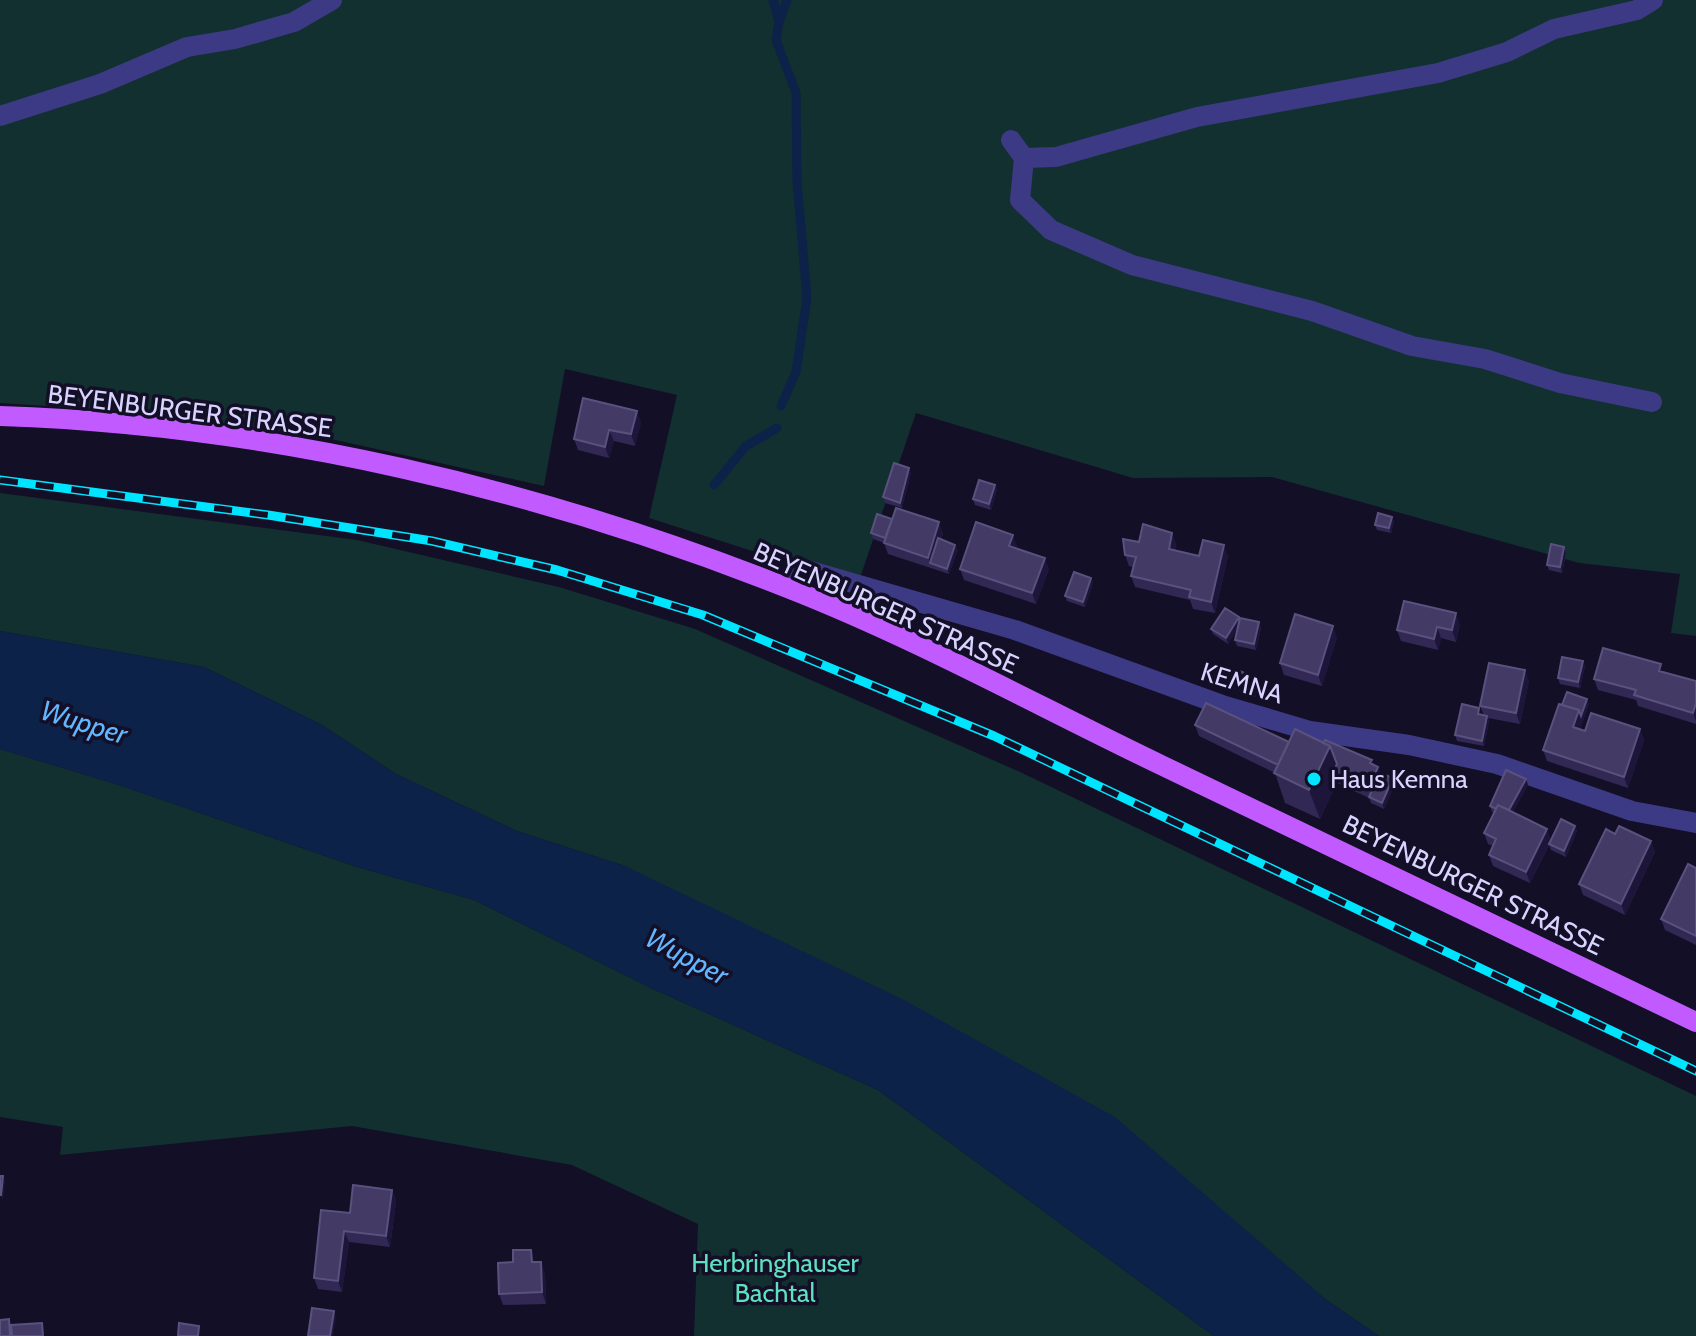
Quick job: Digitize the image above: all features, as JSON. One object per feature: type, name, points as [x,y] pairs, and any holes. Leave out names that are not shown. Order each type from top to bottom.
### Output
[{"type":"main road","name":"BEYENBURGER STRASSE","points":[[0,416],[125,424],[232,437],[394,466],[629,529],[793,590],[946,660],[1696,1022]]},
{"type":"street","points":[[0,116],[100,84],[187,47],[235,39],[294,22],[332,0]]},
{"type":"street","points":[[1024,158],[1056,157],[1197,117],[1438,73],[1507,52],[1554,29],[1637,10],[1653,0]]},
{"type":"street","points":[[1011,140],[1024,158],[1020,200],[1051,230],[1132,265],[1312,311],[1412,346],[1485,359],[1560,383],[1652,402]]},
{"type":"street","name":"KEMNA","points":[[793,590],[804,569],[1015,630],[1153,682],[1295,727],[1409,745],[1497,764],[1632,811],[1696,823]]},
{"type":"green space","points":[[0,0],[1696,0],[1696,636],[1671,633],[1680,574],[1579,563],[1272,477],[1133,478],[916,413],[860,578],[799,558],[780,560],[649,518],[677,395],[565,369],[544,486],[313,435],[125,411],[0,403]]},
{"type":"green space","points":[[0,493],[357,540],[559,587],[695,629],[1020,772],[1696,1096],[1696,1336],[1379,1336],[1328,1301],[625,866],[517,831],[396,774],[322,725],[204,667],[0,631]]},
{"type":"green space","name":"Herbringhauser Bachtal","points":[[0,749],[119,785],[357,867],[474,900],[651,988],[878,1090],[1214,1336],[694,1336],[698,1224],[572,1165],[352,1126],[60,1155],[63,1127],[0,1117]]},
{"type":"water","name":"Wupper","points":[[0,631],[204,667],[322,725],[396,774],[517,831],[625,866],[904,1000],[1115,1117],[1328,1301],[1379,1336],[1214,1336],[878,1090],[651,988],[474,900],[357,867],[119,785],[0,749]]},
{"type":"building","points":[[583,398],[637,411],[631,434],[609,430],[605,447],[574,439]]},
{"type":"building","points":[[894,463],[909,468],[900,503],[883,497]]},
{"type":"building","points":[[979,480],[995,485],[989,504],[973,499]]},
{"type":"building","points":[[896,508],[939,522],[928,558],[884,543]]},
{"type":"building","points":[[1378,513],[1392,517],[1389,528],[1375,525]]},
{"type":"building","points":[[877,514],[892,519],[885,538],[871,533]]},
{"type":"building","points":[[976,522],[1013,535],[1009,546],[1045,558],[1032,593],[960,569]]},
{"type":"building","points":[[1143,524],[1172,533],[1169,549],[1199,556],[1203,540],[1224,545],[1211,602],[1189,597],[1191,590],[1131,576],[1136,557],[1125,555],[1123,539],[1139,542]]},
{"type":"building","points":[[938,538],[955,545],[947,569],[930,563]]},
{"type":"building","points":[[1551,544],[1564,547],[1560,567],[1547,565]]},
{"type":"building","points":[[1074,572],[1091,578],[1083,602],[1065,596]]},
{"type":"building","points":[[1404,601],[1456,613],[1452,630],[1437,627],[1434,639],[1397,630]]},
{"type":"building","points":[[1225,608],[1239,617],[1226,638],[1211,629]]},
{"type":"building","points":[[1295,614],[1333,626],[1318,675],[1280,663]]},
{"type":"building","points":[[1240,618],[1259,622],[1254,644],[1235,640]]},
{"type":"building","points":[[1603,648],[1661,664],[1659,671],[1696,681],[1693,713],[1634,695],[1636,690],[1594,679]]},
{"type":"building","points":[[1562,657],[1583,661],[1578,682],[1558,678]]},
{"type":"building","points":[[1489,663],[1525,670],[1516,713],[1480,706]]},
{"type":"building","points":[[1234,669],[1258,678],[1253,691],[1229,682]]},
{"type":"building","points":[[1567,692],[1587,699],[1581,716],[1579,710],[1562,705]]},
{"type":"building","points":[[1206,703],[1289,742],[1278,765],[1195,725]]},
{"type":"building","points":[[1462,704],[1479,708],[1478,714],[1487,716],[1482,741],[1455,735]]},
{"type":"building","points":[[1559,704],[1579,710],[1573,727],[1585,731],[1591,713],[1640,729],[1624,777],[1543,750]]},
{"type":"building","points":[[1295,729],[1330,746],[1309,790],[1274,773]]},
{"type":"building","points":[[1325,740],[1372,760],[1370,763],[1378,767],[1369,788],[1333,772],[1337,764],[1330,746],[1323,743]]},
{"type":"building","points":[[1506,770],[1526,779],[1509,810],[1498,805],[1496,809],[1490,806]]},
{"type":"building","points":[[1380,773],[1393,778],[1382,803],[1369,797]]},
{"type":"building","points":[[1498,805],[1547,829],[1526,872],[1489,855],[1496,839],[1484,833]]},
{"type":"building","points":[[1561,819],[1575,826],[1564,851],[1549,844]]},
{"type":"building","points":[[1619,826],[1651,841],[1621,904],[1579,884],[1606,829],[1615,834]]},
{"type":"building","points":[[1688,864],[1696,868],[1696,936],[1661,919]]},
{"type":"building","points":[[353,1185],[392,1190],[386,1236],[344,1231],[338,1281],[314,1278],[321,1210],[350,1213]]},
{"type":"building","points":[[513,1250],[531,1250],[532,1262],[541,1262],[542,1292],[499,1294],[498,1263],[513,1262]]},
{"type":"building","points":[[312,1308],[334,1311],[330,1336],[308,1336]]},
{"type":"building","points":[[9,1319],[10,1336],[0,1336],[0,1320]]},
{"type":"building","points":[[42,1323],[43,1336],[12,1336],[11,1325]]},
{"type":"building","points":[[179,1323],[199,1326],[198,1336],[178,1336]]},
{"type":"waterway","points":[[773,0],[779,22],[776,40],[796,93],[797,181],[807,298],[796,372],[781,406]]},
{"type":"waterway","points":[[779,22],[787,0]]},
{"type":"waterway","points":[[714,485],[746,446],[777,428]]},
{"type":"railway","points":[[0,480],[268,515],[432,541],[557,570],[703,615],[994,736],[1696,1071]]},
{"type":"place","name":"Haus Kemna","points":[[1314,779]]}]
